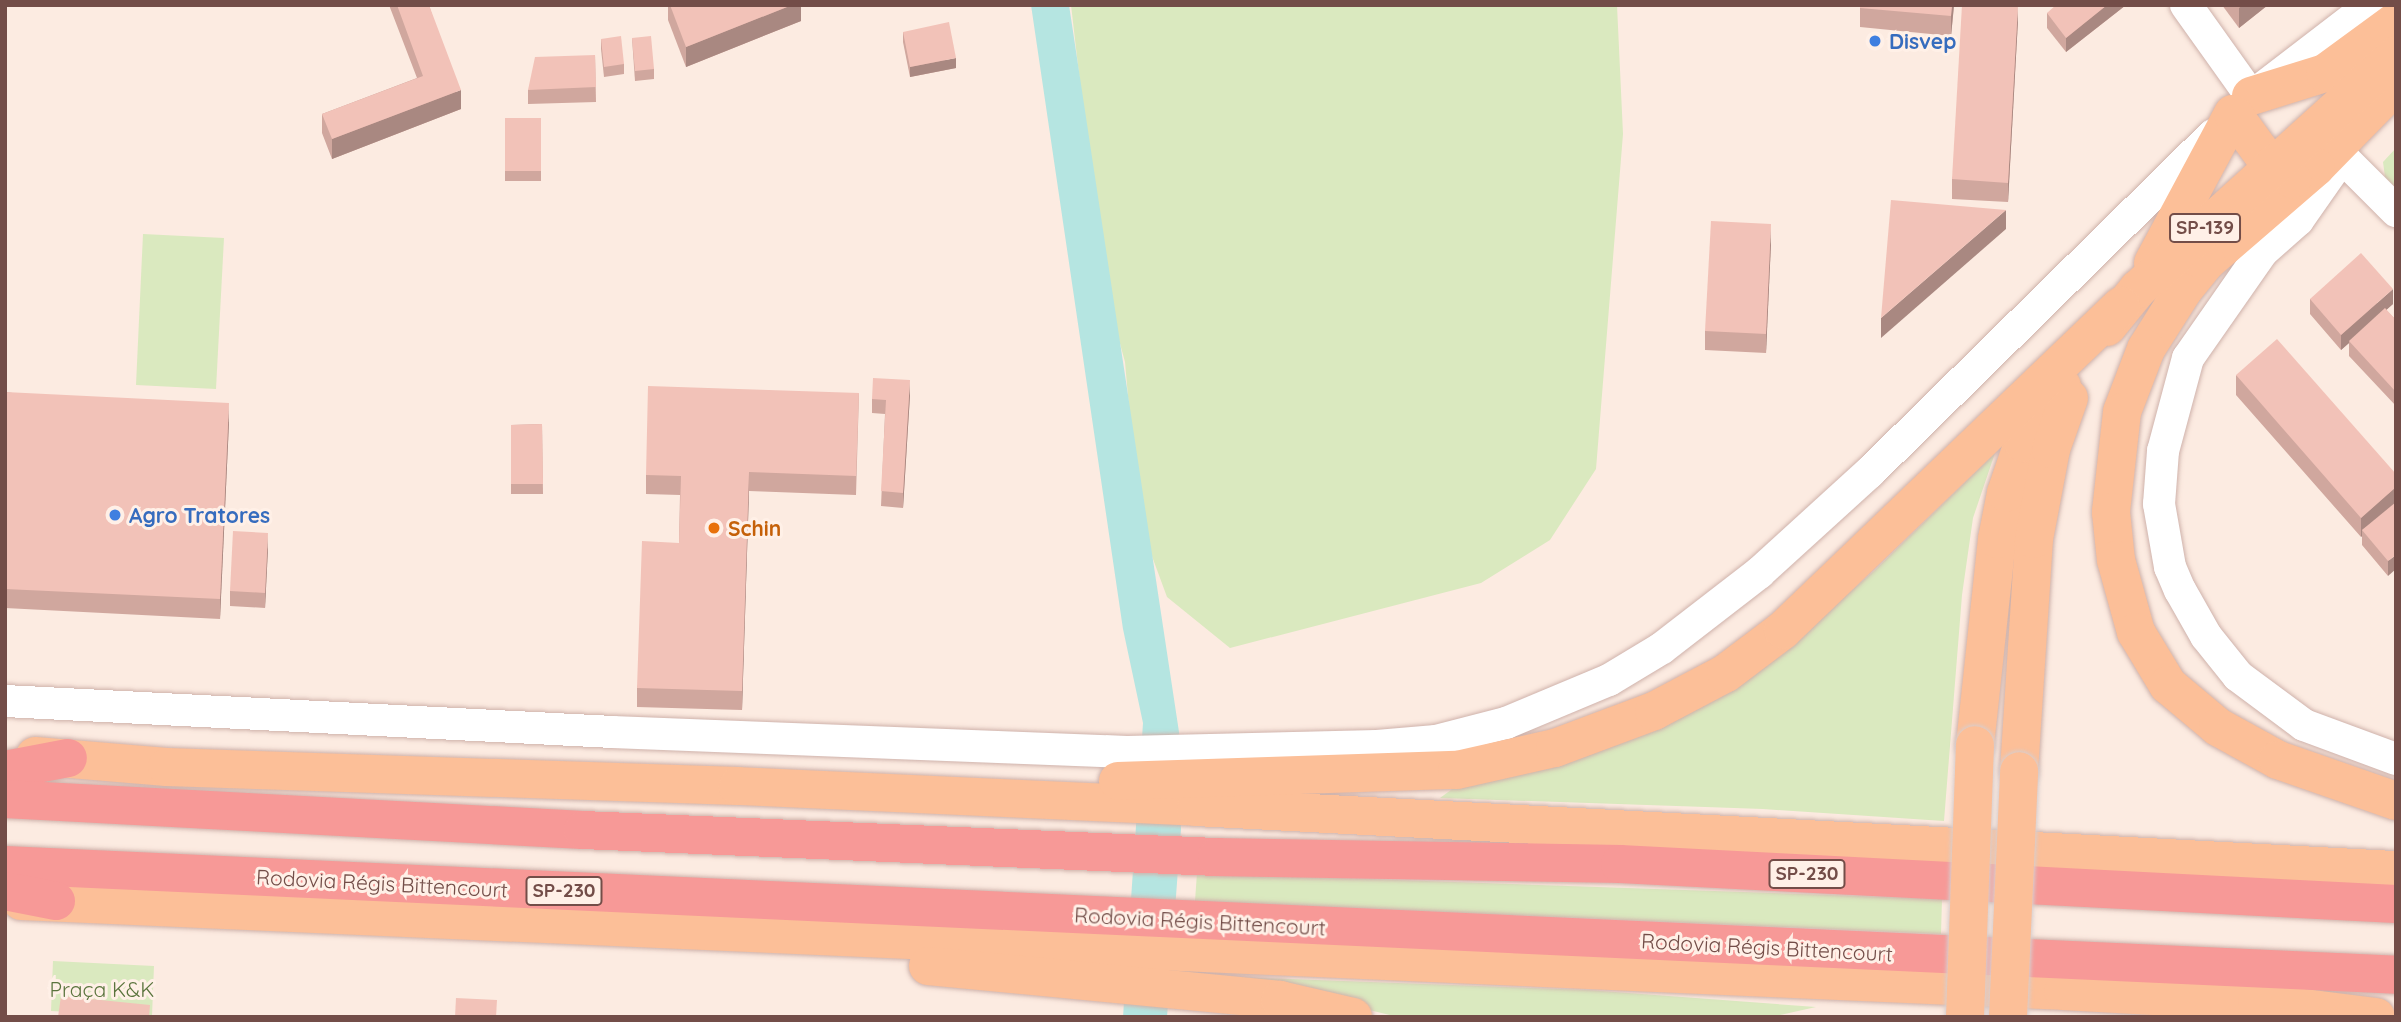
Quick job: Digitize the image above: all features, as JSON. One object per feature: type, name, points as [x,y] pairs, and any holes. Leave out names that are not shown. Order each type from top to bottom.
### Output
[{"type":"highway","points":[[5,770],[68,758]]},
{"type":"highway","name":"SP-230","points":[[5,799],[1217,857],[1620,864],[2396,904]]},
{"type":"highway","name":"Rodovia Régis Bittencourt","points":[[5,865],[1123,951],[1218,939],[2396,975]]},
{"type":"highway","points":[[5,891],[56,901]]},
{"type":"main road","points":[[5,755],[167,767],[738,786],[1129,779],[1220,780],[1457,770],[1587,738],[1696,690],[1746,660],[1783,630],[2130,298],[2242,105],[2325,73],[2396,22]]},
{"type":"main road","name":"SP-139","points":[[2084,360],[2130,298],[2285,175],[2396,55]]},
{"type":"main road","points":[[2396,85],[2338,153],[2285,175],[2240,231],[2182,292],[2146,349],[2122,412],[2112,469],[2116,560],[2136,632],[2168,685],[2218,727],[2312,775],[2396,802]]},
{"type":"main road","points":[[2242,105],[2285,175]]},
{"type":"main road","points":[[1965,1017],[1975,745],[1997,538],[2006,493],[2023,443],[2040,414],[2084,360]]},
{"type":"main road","points":[[2008,1017],[2019,771],[2036,528],[2051,449],[2084,360]]},
{"type":"main road","points":[[1220,780],[2396,870]]},
{"type":"main road","points":[[5,902],[56,901],[638,932],[1123,951],[1209,994],[1280,1000],[1353,1017]]},
{"type":"main road","points":[[1218,939],[2257,1002],[2376,1017]]},
{"type":"street","points":[[2186,5],[2242,105]]},
{"type":"street","points":[[1220,780],[1436,741],[1562,704],[1618,675],[1716,608],[1850,490],[2136,215],[2242,105],[2371,5]]},
{"type":"street","points":[[2396,211],[2338,153],[2298,220],[2262,252],[2249,275],[2192,351],[2174,406],[2159,472],[2159,504],[2170,567],[2206,636],[2254,690],[2326,736],[2396,759]]},
{"type":"street","points":[[2182,292],[2216,274],[2249,275]]},
{"type":"street","points":[[5,701],[612,732],[1129,779]]},
{"type":"green space","points":[[1071,5],[1617,5],[1623,134],[1596,469],[1550,540],[1481,583],[1230,648],[1167,597],[1139,521],[1125,362],[1103,281]]},
{"type":"green space","points":[[2396,148],[2396,188],[2385,177],[2383,162]]},
{"type":"green space","points":[[143,234],[224,238],[216,389],[136,385]]},
{"type":"green space","points":[[1995,453],[1973,518],[1962,595],[1944,821],[1763,809],[1440,798],[1459,784],[1808,628],[1874,571]]},
{"type":"green space","points":[[1197,873],[1942,899],[1941,934],[1195,901]]},
{"type":"green space","name":"Praça K&K","points":[[53,961],[154,966],[152,1016],[51,1011]]},
{"type":"green space","points":[[1233,977],[1588,990],[1816,1007],[1771,1017],[1398,1017]]},
{"type":"water","points":[[1031,5],[1069,5],[1179,732],[1181,829],[1167,1017],[1123,1017],[1143,723],[1123,629]]},
{"type":"building","points":[[397,5],[429,5],[461,90],[332,139],[322,114],[423,76]]},
{"type":"building","points":[[670,5],[792,5],[686,47]]},
{"type":"building","points":[[1860,5],[1952,5],[1951,16],[1860,8]]},
{"type":"building","points":[[1962,5],[2018,5],[2008,183],[1952,179]]},
{"type":"building","points":[[2056,5],[2107,5],[2066,38],[2047,13]]},
{"type":"building","points":[[949,22],[956,58],[910,67],[903,32]]},
{"type":"building","points":[[621,36],[624,64],[604,67],[601,39]]},
{"type":"building","points":[[651,36],[654,69],[635,71],[632,38]]},
{"type":"building","points":[[595,55],[596,87],[528,90],[535,57]]},
{"type":"building","points":[[505,118],[541,118],[541,171],[505,171]]},
{"type":"building","points":[[1891,200],[2006,210],[1881,318]]},
{"type":"building","points":[[1711,221],[1771,224],[1766,334],[1705,331]]},
{"type":"building","points":[[2361,253],[2393,289],[2341,335],[2310,299]]},
{"type":"building","points":[[2385,308],[2396,320],[2396,392],[2349,341]]},
{"type":"building","points":[[2277,339],[2396,474],[2396,487],[2361,518],[2236,375]]},
{"type":"building","points":[[873,378],[910,380],[903,493],[881,491],[886,400],[872,399]]},
{"type":"building","name":"Schin","points":[[648,386],[859,393],[856,476],[749,472],[742,691],[637,688],[642,541],[679,543],[681,476],[646,475]]},
{"type":"building","name":"Agro Tratores","points":[[5,392],[229,403],[220,599],[5,589]]},
{"type":"building","points":[[542,424],[543,484],[511,484],[511,425]]},
{"type":"building","points":[[2396,502],[2396,555],[2388,561],[2362,530]]},
{"type":"building","points":[[233,531],[268,533],[265,593],[230,591]]},
{"type":"building","points":[[61,996],[150,1005],[149,1017],[58,1017]]},
{"type":"building","points":[[456,998],[497,1000],[496,1017],[455,1017]]},
{"type":"place","name":"Disvep","points":[[1875,41]]},
{"type":"place","name":"Agro Tratores","points":[[115,515]]},
{"type":"place","name":"Schin","points":[[714,528]]}]
